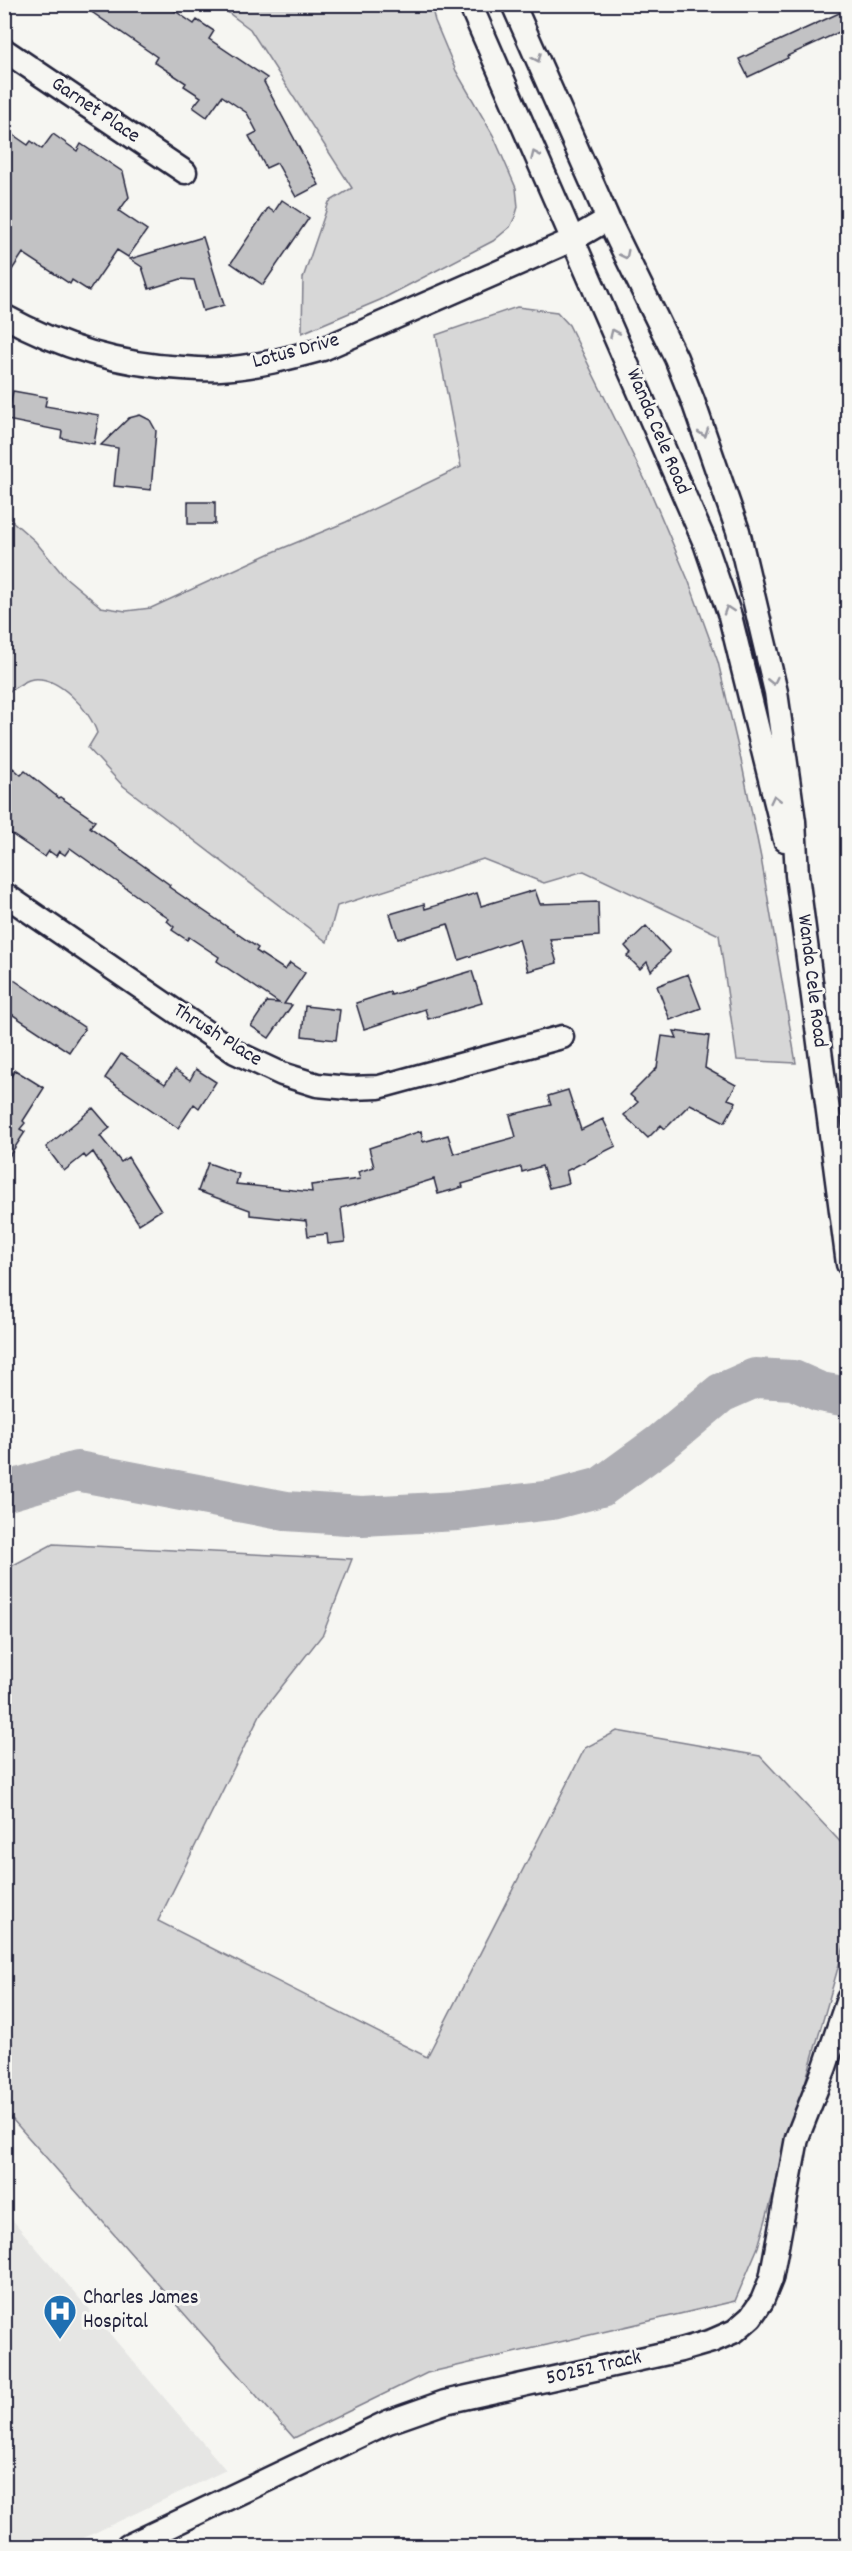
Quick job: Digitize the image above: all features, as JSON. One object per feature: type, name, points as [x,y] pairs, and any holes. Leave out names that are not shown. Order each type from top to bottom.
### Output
[{"type":"street","name":"Wanda Cele Road","points":[[470,4],[705,543],[730,616],[780,823],[797,876]]},
{"type":"street","name":"Wanda Cele Road","points":[[513,4],[608,219],[680,369],[738,531],[776,692],[794,821],[797,876],[848,1264]]},
{"type":"street","name":"Garnet Place","points":[[4,51],[185,172]]},
{"type":"street","name":"Lotus Drive","points":[[4,316],[31,331],[64,344],[117,360],[159,367],[219,370],[281,360],[323,349],[572,240],[608,219]]},
{"type":"street","name":"Thrush Place","points":[[4,894],[235,1052],[282,1074],[317,1085],[379,1088],[562,1037]]},
{"type":"street","name":"50252 Track","points":[[128,2547],[347,2442],[445,2402],[681,2350],[735,2331],[751,2317],[762,2301],[771,2279],[797,2138],[848,2000]]},
{"type":"shaded area","points":[[218,5],[431,5],[435,21],[456,71],[493,135],[516,188],[518,207],[510,227],[493,241],[380,300],[302,333],[303,278],[329,202],[352,188],[250,29]]},
{"type":"shaded area","points":[[517,307],[557,312],[569,325],[648,486],[689,582],[718,662],[741,760],[761,858],[796,1063],[737,1060],[719,935],[584,871],[544,883],[483,859],[337,906],[327,942],[122,785],[88,748],[97,733],[88,714],[61,687],[39,679],[29,680],[5,694],[5,515],[35,541],[64,576],[101,607],[126,611],[151,608],[271,553],[346,522],[461,467],[436,335]]},
{"type":"shaded area","points":[[53,1544],[352,1559],[323,1634],[261,1713],[158,1921],[427,2057],[585,1748],[617,1731],[760,1756],[847,1849],[848,1933],[758,2247],[735,2301],[427,2373],[294,2438],[5,2111],[4,1570]]},
{"type":"shaded area","name":"Charles James Hospital","points":[[4,2210],[226,2470],[67,2546],[5,2546]]},
{"type":"building","points":[[80,4],[165,4],[194,24],[197,20],[214,31],[209,39],[267,78],[264,82],[319,185],[296,197],[277,163],[266,168],[249,136],[257,132],[247,113],[222,96],[207,117],[193,107],[201,97],[184,86],[186,83],[154,62],[157,57]]},
{"type":"building","points":[[848,9],[848,28],[748,77],[739,59]]},
{"type":"building","points":[[12,134],[28,145],[31,141],[42,149],[53,134],[77,151],[81,144],[123,172],[129,197],[119,211],[147,230],[128,257],[117,250],[89,291],[72,280],[70,284],[23,253],[4,282],[4,145]]},
{"type":"building","points":[[282,200],[309,218],[263,285],[231,263],[268,208],[274,212]]},
{"type":"building","points":[[203,237],[224,305],[203,311],[194,280],[181,279],[149,289],[142,267],[130,259]]},
{"type":"building","points":[[13,391],[47,397],[45,406],[99,415],[94,444],[61,438],[62,431],[7,420]]},
{"type":"building","points":[[140,415],[150,420],[156,431],[151,490],[114,486],[118,448],[101,445],[129,418]]},
{"type":"building","points":[[188,502],[215,502],[215,524],[188,524]]},
{"type":"building","points":[[13,768],[21,775],[25,771],[59,798],[95,821],[90,827],[170,885],[169,887],[258,948],[256,951],[285,970],[290,963],[305,973],[284,1004],[292,1005],[269,1038],[251,1026],[267,1002],[279,1003],[217,961],[219,957],[189,937],[187,940],[172,930],[174,927],[167,921],[169,919],[70,848],[65,855],[59,851],[56,856],[49,851],[45,857],[4,829],[4,779]]},
{"type":"building","points":[[535,890],[540,904],[598,902],[599,936],[550,939],[557,963],[528,971],[519,939],[459,960],[448,924],[398,939],[390,914],[424,904],[425,909],[477,893],[481,906]]},
{"type":"building","points":[[646,926],[670,952],[651,971],[647,962],[640,969],[627,956],[631,953],[625,946]]},
{"type":"building","points":[[472,971],[482,1003],[428,1019],[425,1009],[364,1029],[356,1003]]},
{"type":"building","points":[[688,974],[701,1008],[670,1020],[657,986]]},
{"type":"building","points":[[11,978],[85,1028],[69,1052],[4,1009],[4,987]]},
{"type":"building","points":[[305,1006],[340,1010],[336,1040],[302,1036]]},
{"type":"building","points":[[674,1031],[709,1036],[705,1068],[736,1085],[728,1099],[736,1102],[725,1122],[690,1104],[665,1129],[661,1125],[648,1138],[624,1115],[638,1102],[630,1095],[657,1068],[662,1036],[677,1038]]},
{"type":"building","points":[[121,1054],[165,1084],[175,1070],[190,1080],[196,1069],[216,1082],[199,1108],[194,1104],[178,1128],[105,1078]]},
{"type":"building","points":[[15,1070],[44,1088],[23,1121],[25,1123],[20,1129],[25,1132],[4,1164],[4,1087]]},
{"type":"building","points":[[568,1090],[581,1130],[603,1119],[616,1146],[566,1171],[569,1183],[549,1188],[542,1166],[522,1172],[521,1167],[462,1184],[463,1187],[438,1194],[434,1179],[341,1208],[345,1242],[328,1244],[327,1234],[308,1236],[306,1221],[250,1215],[250,1210],[198,1191],[208,1163],[239,1174],[236,1184],[312,1192],[311,1185],[360,1179],[358,1172],[374,1167],[369,1148],[421,1131],[423,1142],[448,1135],[454,1154],[516,1137],[510,1115],[551,1105],[548,1096]]},
{"type":"building","points":[[93,1108],[110,1128],[100,1136],[121,1162],[128,1157],[161,1210],[139,1224],[93,1152],[86,1158],[84,1155],[64,1171],[46,1147]]},
{"type":"waterway","points":[[4,1492],[77,1471],[286,1511],[362,1516],[458,1511],[552,1500],[601,1487],[660,1444],[721,1393],[755,1378],[793,1380],[820,1392],[848,1397]]},
{"type":"place","name":"Charles James Hospital","points":[[60,2340]]}]
